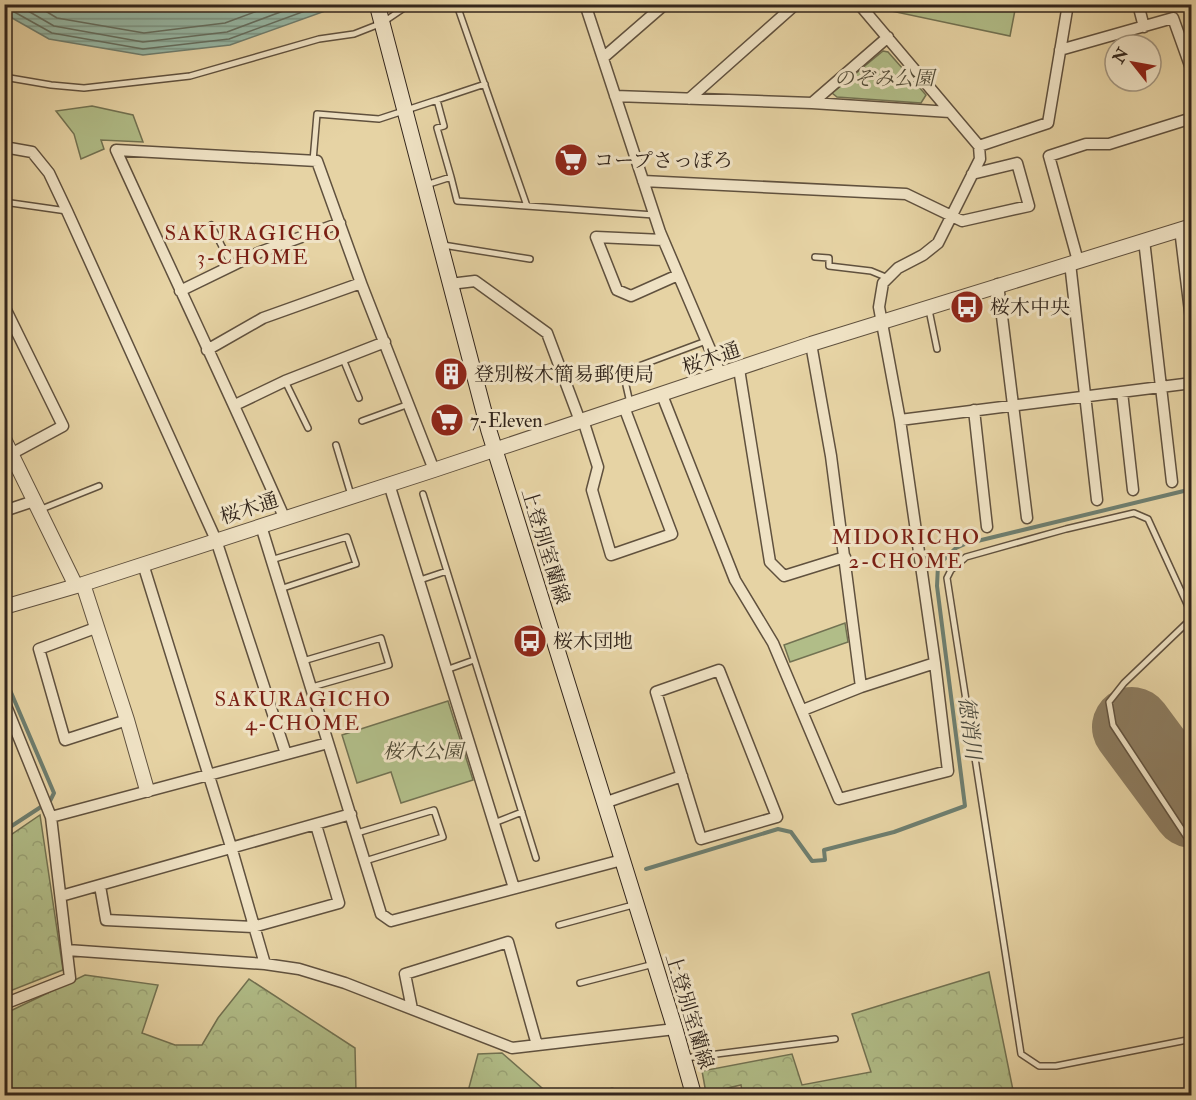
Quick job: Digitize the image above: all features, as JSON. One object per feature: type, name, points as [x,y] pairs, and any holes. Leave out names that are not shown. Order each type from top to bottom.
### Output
[{"type":"main road","name":"上登別室蘭線","points":[[379,14],[495,450],[694,1095]]},
{"type":"street","points":[[585,4],[663,240],[721,375]]},
{"type":"street","points":[[604,57],[665,4]]},
{"type":"street","points":[[689,99],[796,4]]},
{"type":"street","points":[[662,395],[735,580],[773,642],[839,799],[948,771],[900,420],[879,307],[883,284],[888,278],[898,268],[923,255],[938,243],[980,159],[980,146],[859,4]]},
{"type":"street","points":[[980,146],[1048,123],[1068,4]]},
{"type":"street","points":[[1138,4],[1144,27]]},
{"type":"street","points":[[1060,50],[1173,18],[1191,71]]},
{"type":"street","points":[[812,103],[888,38]]},
{"type":"street","points":[[615,96],[812,103],[950,112]]},
{"type":"street","points":[[1097,500],[1085,396],[1074,262],[1049,156],[1086,144],[1109,144],[1191,118]]},
{"type":"street","points":[[4,147],[32,152],[49,173],[67,211],[216,540],[286,754]]},
{"type":"street","points":[[284,517],[235,405],[207,350],[116,150],[317,161],[434,470]]},
{"type":"street","points":[[643,181],[906,195],[962,221],[1029,206],[1017,162],[972,174]]},
{"type":"street","points":[[180,291],[260,252],[340,223]]},
{"type":"street","points":[[1186,228],[1191,328]]},
{"type":"street","name":"桜木通","points":[[4,607],[80,585],[434,470],[811,344],[1186,228]]},
{"type":"street","points":[[663,240],[596,237],[617,290],[631,296],[678,275]]},
{"type":"street","points":[[1144,240],[1172,482]]},
{"type":"street","points":[[450,284],[475,281],[547,333],[597,466],[592,490],[611,555],[672,534],[627,406]]},
{"type":"street","points":[[207,350],[264,318],[361,282]]},
{"type":"street","points":[[998,285],[1027,518]]},
{"type":"street","points":[[4,306],[63,426],[11,454]]},
{"type":"street","points":[[235,405],[285,381],[385,342]]},
{"type":"street","points":[[811,344],[831,456],[861,687]]},
{"type":"street","points":[[739,369],[770,562],[784,576],[845,557]]},
{"type":"street","points":[[900,420],[1191,383]]},
{"type":"street","points":[[1122,392],[1133,490]]},
{"type":"street","points":[[974,410],[987,527]]},
{"type":"street","points":[[4,440],[36,506],[80,585],[98,627],[147,790]]},
{"type":"street","points":[[389,484],[514,888]]},
{"type":"street","points":[[4,511],[36,506]]},
{"type":"street","points":[[261,526],[381,915],[391,921],[622,860]]},
{"type":"street","points":[[143,564],[265,964]]},
{"type":"street","points":[[98,627],[39,649],[65,740],[127,720]]},
{"type":"street","points":[[802,710],[861,687],[935,663]]},
{"type":"street","points":[[718,670],[777,817],[702,839],[682,776],[656,692],[718,670]]},
{"type":"street","points":[[4,701],[49,813],[70,978],[4,1004]]},
{"type":"street","points":[[49,813],[147,790],[328,742]]},
{"type":"street","points":[[604,803],[682,776]]},
{"type":"street","points":[[61,897],[232,850],[351,814]]},
{"type":"street","points":[[100,886],[106,920],[253,927],[339,903],[316,825]]},
{"type":"street","points":[[412,1009],[405,974],[508,942],[537,1045]]},
{"type":"street","points":[[67,950],[265,964],[299,969],[345,983],[512,1048],[675,1029]]},
{"type":"lane","points":[[4,77],[84,88],[190,76],[319,39],[354,34],[379,14],[410,4]]},
{"type":"lane","points":[[470,4],[459,11],[527,206]]},
{"type":"lane","points":[[313,161],[317,114],[379,119],[485,84]]},
{"type":"lane","points":[[437,100],[444,126],[437,128],[457,201],[654,215]]},
{"type":"lane","points":[[425,186],[451,177]]},
{"type":"lane","points":[[4,202],[67,211]]},
{"type":"lane","points":[[211,225],[232,266]]},
{"type":"lane","points":[[440,244],[530,259]]},
{"type":"lane","points":[[815,257],[829,258],[828,266],[871,271],[888,278]]},
{"type":"lane","points":[[928,307],[937,349]]},
{"type":"lane","points":[[627,406],[623,372],[706,341]]},
{"type":"lane","points":[[343,359],[359,398]]},
{"type":"lane","points":[[285,381],[308,428]]},
{"type":"lane","points":[[362,421],[408,404]]},
{"type":"lane","points":[[336,445],[351,496]]},
{"type":"lane","points":[[36,506],[99,486]]},
{"type":"lane","points":[[423,494],[536,858]]},
{"type":"lane","points":[[1191,845],[1113,725],[1109,702],[1124,683],[1191,617],[1148,519],[1134,513],[1066,528],[966,557],[951,570],[947,578],[1021,1054],[1039,1066],[1056,1066],[1191,1039]]},
{"type":"lane","points":[[271,560],[347,537],[356,564],[280,589]]},
{"type":"lane","points":[[419,581],[447,571]]},
{"type":"lane","points":[[303,661],[381,638],[389,665],[311,687]]},
{"type":"lane","points":[[446,670],[474,660]]},
{"type":"lane","points":[[357,833],[434,810],[443,837],[365,861]]},
{"type":"lane","points":[[494,822],[522,812]]},
{"type":"lane","points":[[560,925],[636,905]]},
{"type":"lane","points":[[580,983],[654,964]]},
{"type":"lane","points":[[683,1059],[835,1039]]},
{"type":"green space","points":[[892,4],[1016,5],[1010,36],[891,11]]},
{"type":"green space","name":"のぞみ公園","points":[[883,51],[888,52],[926,95],[921,103],[837,97],[832,93]]},
{"type":"green space","points":[[92,106],[133,115],[143,142],[101,140],[104,149],[81,159],[74,134],[56,111]]},
{"type":"green space","points":[[845,623],[848,642],[790,662],[784,645]]},
{"type":"green space","name":"桜木公園","points":[[448,701],[473,780],[401,803],[391,772],[357,783],[342,735]]},
{"type":"green space","points":[[40,815],[63,970],[5,993],[5,839]]},
{"type":"green space","points":[[989,972],[1014,1095],[743,1096],[741,1085],[706,1093],[702,1071],[792,1054],[802,1085],[871,1072],[852,1014]]},
{"type":"green space","points":[[85,975],[158,985],[142,1033],[175,1045],[202,1045],[218,1018],[249,979],[355,1048],[356,1092],[364,1095],[11,1095],[4,1014]]},
{"type":"green space","points":[[502,1053],[550,1095],[467,1095],[478,1054]]},
{"type":"water","points":[[5,4],[342,5],[230,45],[143,55],[49,39],[5,14]]},
{"type":"waterway","name":"徳消川","points":[[646,869],[778,829],[791,832],[812,861],[825,860],[824,850],[894,832],[965,806],[937,586],[938,565],[956,548],[965,544],[1192,489]]},
{"type":"waterway","points":[[4,676],[54,793],[50,801],[4,831]]},
{"type":"runway","points":[[1132,727],[1192,808]]},
{"type":"place","name":"コープさっぽろ","points":[[571,160]]},
{"type":"place","name":"桜木中央","points":[[967,307]]},
{"type":"place","name":"登別桜木簡易郵便局","points":[[451,374]]},
{"type":"place","name":"7-Eleven","points":[[447,420]]},
{"type":"place","name":"桜木団地","points":[[530,641]]},
{"type":"district","name":"SAKURAGICHO 3-CHOME","points":[[253,245]]},
{"type":"district","name":"MIDORICHO 2-CHOME","points":[[906,549]]},
{"type":"district","name":"SAKURAGICHO 4-CHOME","points":[[303,711]]}]
